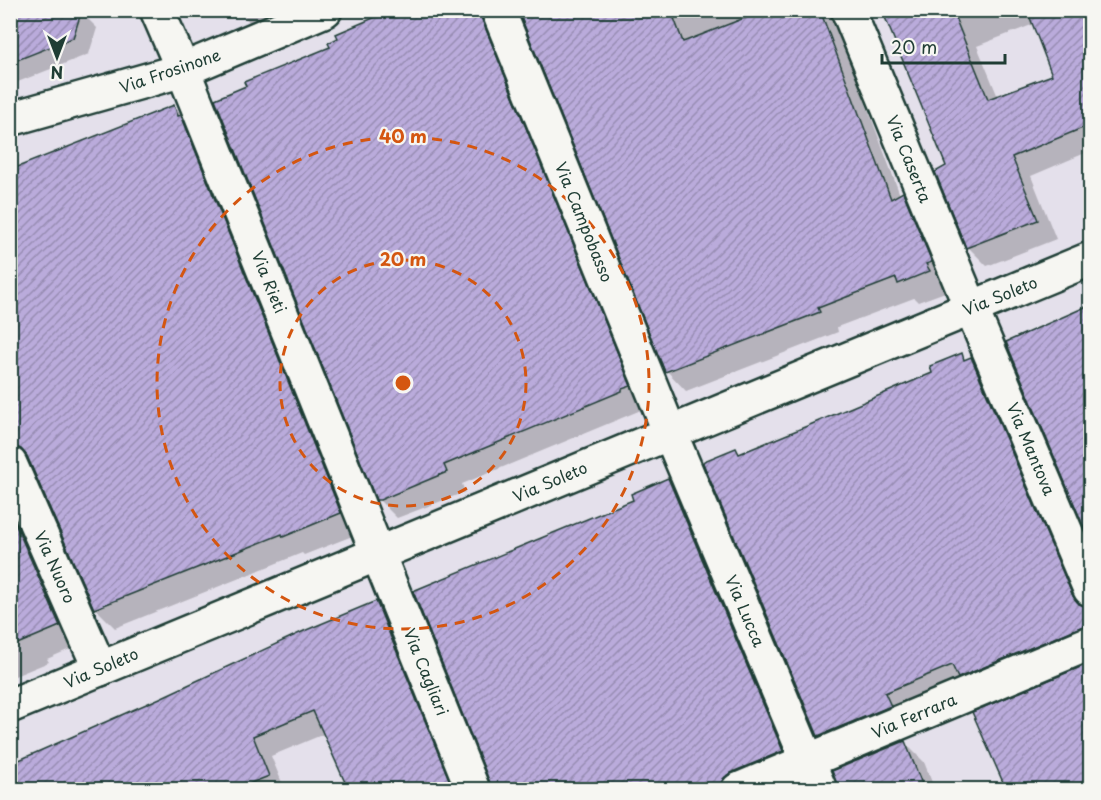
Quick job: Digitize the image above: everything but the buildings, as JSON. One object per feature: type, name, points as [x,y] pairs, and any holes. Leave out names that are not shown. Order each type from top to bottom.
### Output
[{"type":"street","name":"Via Rieti","points":[[157,10],[379,554]]},
{"type":"street","name":"Via Frosinone","points":[[10,119],[183,70],[325,10]]},
{"type":"street","name":"Via Campobasso","points":[[498,10],[670,433]]},
{"type":"street","name":"Via Caserta","points":[[848,10],[971,308]]},
{"type":"street","name":"Via Soleto","points":[[10,706],[1090,259]]},
{"type":"street","name":"Via Mantova","points":[[971,308],[1090,589]]},
{"type":"street","name":"Via Lucca","points":[[670,433],[814,775]]},
{"type":"street","name":"Via Nuoro","points":[[10,464],[99,669]]},
{"type":"street","name":"Via Cagliari","points":[[379,554],[473,789]]},
{"type":"street","name":"Via Ferrara","points":[[738,789],[814,775],[1090,643]]}]
